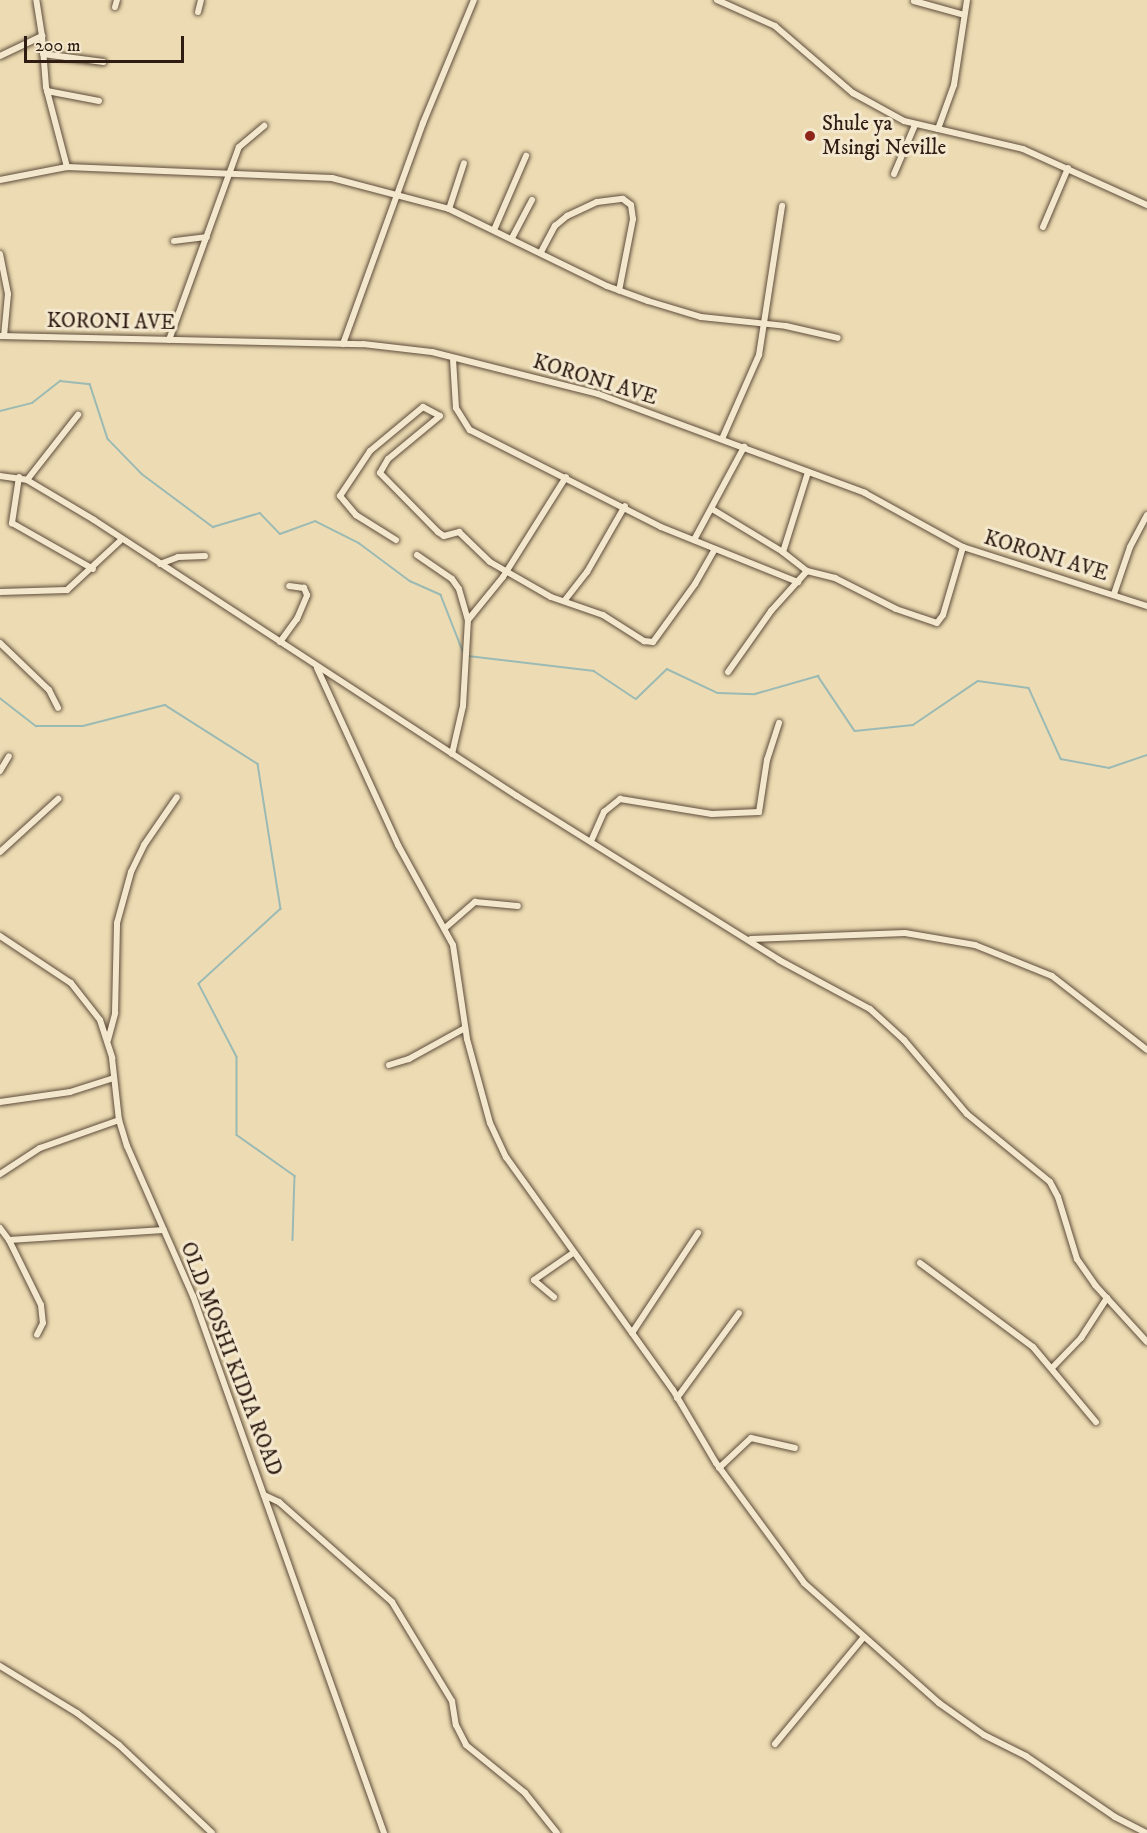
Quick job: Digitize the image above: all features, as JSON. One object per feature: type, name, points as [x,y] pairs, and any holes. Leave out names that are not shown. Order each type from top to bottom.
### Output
[{"type":"street","points":[[36,0],[47,91],[67,167]]},
{"type":"street","points":[[198,12],[201,0]]},
{"type":"street","points":[[343,344],[396,197],[474,0]]},
{"type":"street","points":[[717,0],[775,26],[853,93],[915,125],[1023,149],[1147,205]]},
{"type":"street","points":[[938,129],[957,75],[967,0]]},
{"type":"street","points":[[914,1],[964,15]]},
{"type":"street","points":[[0,56],[42,36]]},
{"type":"street","points":[[43,54],[103,62]]},
{"type":"street","points":[[47,91],[99,101]]},
{"type":"street","points":[[894,174],[915,125]]},
{"type":"street","points":[[169,340],[229,171],[243,141],[264,126]]},
{"type":"street","points":[[494,230],[525,156]]},
{"type":"street","points":[[449,209],[464,163]]},
{"type":"street","points":[[0,180],[67,167],[123,172],[229,171],[332,178],[396,197],[449,209],[619,291],[701,317],[764,322],[838,338]]},
{"type":"street","points":[[1043,227],[1068,168]]},
{"type":"street","points":[[541,252],[555,226],[567,216],[597,202],[623,199],[631,205],[633,219],[619,291]]},
{"type":"street","points":[[512,238],[532,200]]},
{"type":"street","points":[[722,439],[754,368],[764,322],[782,206]]},
{"type":"street","points":[[174,241],[207,237]]},
{"type":"street","points":[[0,254],[8,294],[2,336]]},
{"type":"street","name":"KORONI AVE","points":[[2,336],[343,344],[406,348],[578,388],[865,493],[963,547],[1147,606]]},
{"type":"street","points":[[453,359],[456,408],[470,430],[694,540],[798,582]]},
{"type":"street","points":[[396,540],[356,515],[340,496],[370,451],[425,407],[440,416],[388,459],[380,473],[438,532],[444,536],[459,532],[479,553],[551,597],[603,615],[644,641],[653,642],[715,549]]},
{"type":"street","points":[[27,480],[78,415]]},
{"type":"street","points":[[694,540],[744,447]]},
{"type":"street","points":[[783,552],[808,472]]},
{"type":"street","points":[[0,476],[27,480],[120,541],[160,564],[317,668],[592,839],[789,966],[870,1009],[904,1040],[967,1114],[1050,1182],[1058,1197],[1077,1259],[1144,1340],[1147,1332]]},
{"type":"street","points":[[19,477],[12,523],[93,569]]},
{"type":"street","points":[[468,620],[507,570],[566,477]]},
{"type":"street","points":[[565,600],[587,572],[625,506]]},
{"type":"street","points":[[712,509],[783,552],[807,572],[835,578],[896,609],[937,624],[943,615],[963,547]]},
{"type":"street","points":[[1114,594],[1130,547],[1147,515]]},
{"type":"street","points":[[0,592],[67,590],[93,569],[120,541]]},
{"type":"street","points":[[417,555],[452,579],[459,588],[468,620],[463,706],[452,754]]},
{"type":"street","points":[[160,564],[178,557],[206,556]]},
{"type":"street","points":[[728,672],[771,611],[807,572]]},
{"type":"street","points":[[280,642],[297,619],[307,595],[304,588],[289,586]]},
{"type":"street","points":[[0,643],[49,690],[58,708]]},
{"type":"street","points":[[317,668],[398,845],[445,928],[456,955],[465,1028],[490,1123],[506,1157],[677,1398],[719,1468],[804,1583],[863,1638],[939,1703],[984,1735],[1026,1756],[1115,1817],[1147,1833]]},
{"type":"street","points":[[592,839],[604,812],[620,799],[712,814],[759,812],[767,760],[779,723]]},
{"type":"street","points":[[0,771],[9,756]]},
{"type":"street","points":[[108,1041],[115,1013],[117,923],[131,872],[144,844],[177,797]]},
{"type":"street","points":[[0,852],[58,799]]},
{"type":"street","points":[[445,928],[475,902],[518,906]]},
{"type":"street","points":[[750,939],[905,933],[987,948],[1046,973],[1075,990],[1136,1044],[1147,1050]]},
{"type":"street","name":"OLD MOSHI KIDIA ROAD","points":[[0,936],[81,991],[100,1020],[108,1041],[119,1120],[133,1164],[193,1296],[384,1833]]},
{"type":"street","points":[[389,1065],[409,1059],[465,1028]]},
{"type":"street","points":[[0,1102],[70,1092],[114,1078]]},
{"type":"street","points":[[0,1174],[40,1148],[119,1120]]},
{"type":"street","points":[[0,1228],[9,1240],[41,1305],[43,1323],[37,1335]]},
{"type":"street","points":[[9,1240],[164,1230]]},
{"type":"street","points":[[632,1333],[698,1233]]},
{"type":"street","points":[[554,1297],[534,1280],[573,1253]]},
{"type":"street","points":[[921,1263],[1033,1347],[1096,1422]]},
{"type":"street","points":[[1052,1368],[1081,1338],[1107,1298]]},
{"type":"street","points":[[677,1398],[739,1313]]},
{"type":"street","points":[[719,1468],[751,1438],[795,1448]]},
{"type":"street","points":[[264,1495],[279,1502],[392,1602],[452,1701],[456,1725],[465,1745],[525,1793],[557,1833]]},
{"type":"street","points":[[775,1744],[863,1638]]},
{"type":"street","points":[[0,1666],[71,1709],[119,1745],[212,1833]]},
{"type":"waterway","points":[[0,411],[32,403],[60,381],[90,384],[108,439],[142,474],[213,527],[260,513],[280,534],[315,521],[359,543],[410,581],[441,595],[463,651]]},
{"type":"waterway","points":[[468,656],[594,671],[636,699],[667,669],[718,693],[755,694],[818,676],[855,731],[913,725],[978,681],[1029,688],[1061,759],[1109,768],[1147,755]]},
{"type":"waterway","points":[[0,698],[36,726],[83,726],[165,705],[258,764],[281,909],[199,984],[237,1057],[237,1135],[295,1176],[293,1240]]},
{"type":"place","name":"Shule ya Msingi Neville","points":[[810,136]]}]
